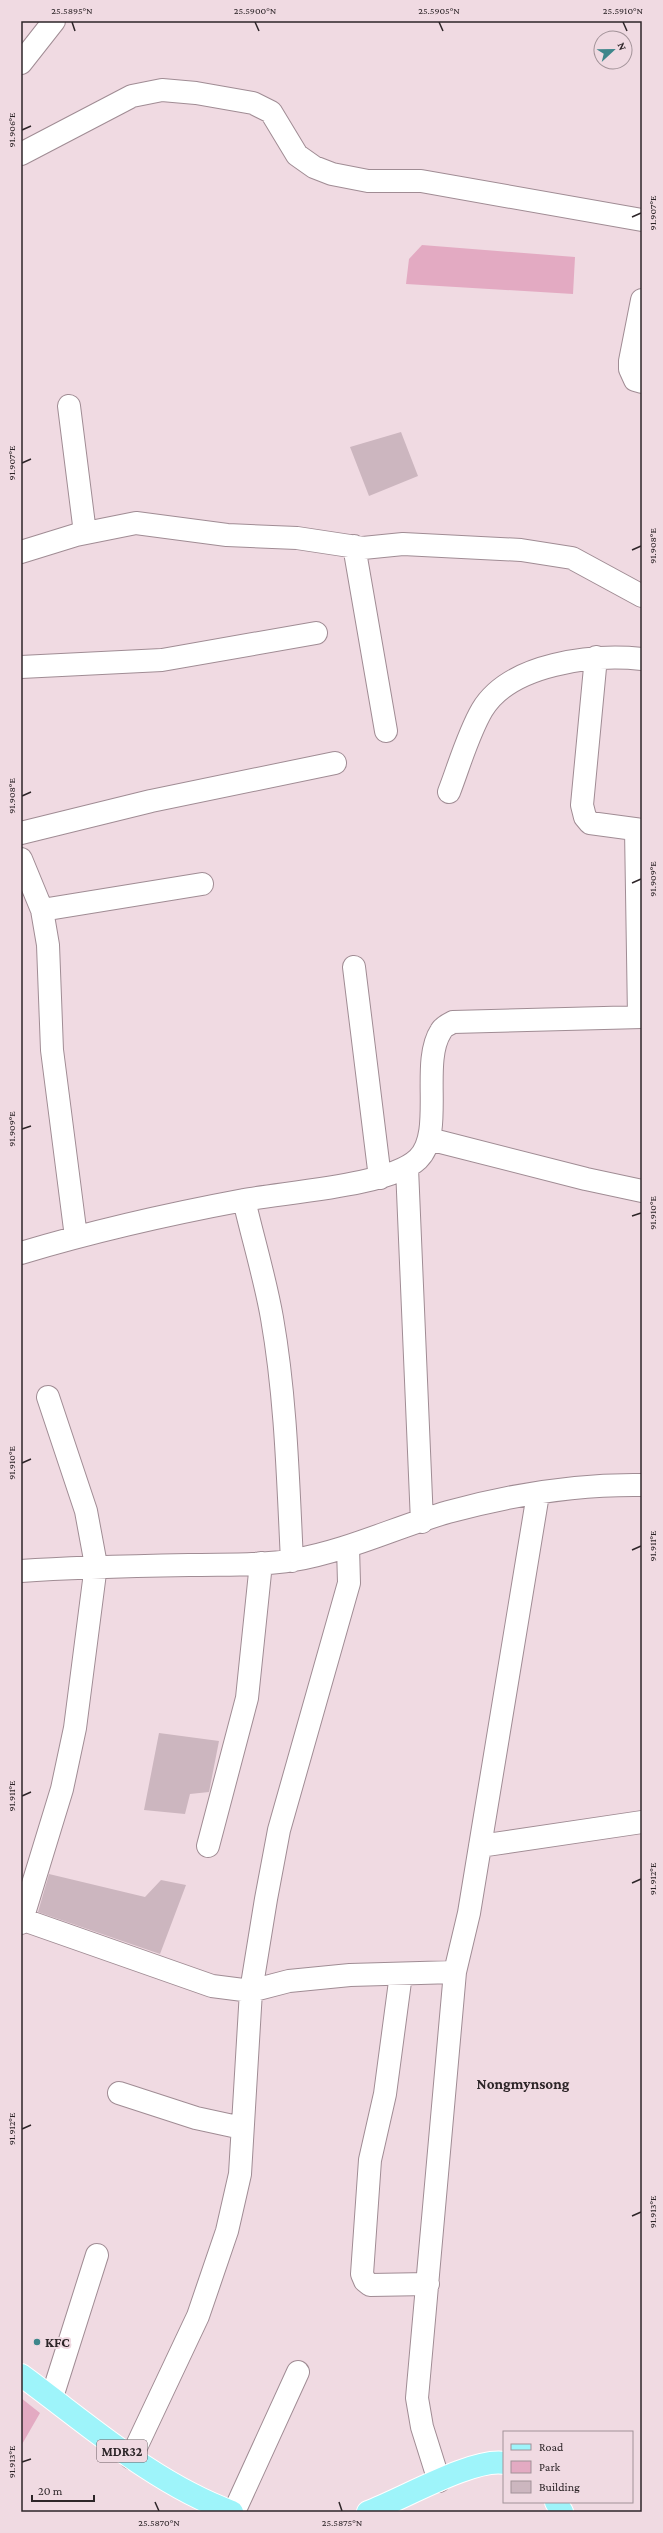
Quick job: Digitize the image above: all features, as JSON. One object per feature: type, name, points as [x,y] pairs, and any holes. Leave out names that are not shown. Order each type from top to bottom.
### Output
[{"type":"main road","name":"MDR32","points":[[21,2375],[132,2458],[189,2492],[234,2512]]},
{"type":"main road","points":[[368,2512],[477,2465],[503,2463]]},
{"type":"main road","points":[[557,2503],[562,2512]]},
{"type":"street","points":[[21,63],[54,21]]},
{"type":"street","points":[[21,154],[132,96],[162,90],[196,93],[253,103],[271,112],[297,155],[314,167],[332,174],[368,181],[421,181],[642,220]]},
{"type":"street","points":[[642,300],[630,369],[635,380],[642,382]]},
{"type":"street","points":[[69,406],[85,533]]},
{"type":"street","points":[[21,552],[85,533],[136,523],[227,535],[297,538],[354,546],[444,545],[521,550],[572,558],[642,596]]},
{"type":"street","points":[[354,546],[386,731]]},
{"type":"street","points":[[21,667],[162,660],[316,633]]},
{"type":"street","points":[[449,792],[482,710],[498,689],[520,677],[555,665],[596,657],[642,659]]},
{"type":"street","points":[[21,1253],[76,1236],[244,1200],[380,1178],[407,1168],[420,1157],[429,1139],[434,1046],[441,1030],[453,1022],[641,1017],[639,830],[590,822],[585,817],[582,805],[596,657]]},
{"type":"street","points":[[21,833],[151,801],[335,763]]},
{"type":"street","points":[[21,859],[42,910],[48,945],[52,1050],[76,1236]]},
{"type":"street","points":[[42,910],[202,884]]},
{"type":"street","points":[[354,967],[380,1178]]},
{"type":"street","points":[[429,1139],[586,1180],[642,1191]]},
{"type":"street","points":[[407,1168],[422,1522]]},
{"type":"street","points":[[244,1200],[272,1318],[278,1361],[285,1416],[292,1561]]},
{"type":"street","points":[[48,1397],[86,1511],[96,1565],[75,1728],[62,1789],[21,1920],[212,1986],[251,1991],[289,1981],[350,1975],[455,1972]]},
{"type":"street","points":[[21,1571],[96,1565],[261,1563],[292,1561],[326,1554],[422,1522],[496,1500],[564,1489],[642,1485]]},
{"type":"street","points":[[439,2481],[422,2427],[417,2398],[455,1972],[480,1846],[538,1494]]},
{"type":"street","points":[[132,2458],[198,2316],[227,2231],[240,2174],[251,1991],[279,1830],[349,1583],[348,1547]]},
{"type":"street","points":[[208,1846],[244,1712],[261,1563]]},
{"type":"street","points":[[480,1846],[642,1822]]},
{"type":"street","points":[[401,1974],[385,2094],[370,2160],[362,2274],[365,2281],[370,2285],[428,2284]]},
{"type":"street","points":[[119,2092],[196,2118],[242,2128]]},
{"type":"street","points":[[52,2397],[97,2254]]},
{"type":"street","points":[[234,2512],[298,2372]]},
{"type":"green space","points":[[422,245],[575,257],[573,294],[406,284],[409,259]]},
{"type":"green space","points":[[21,2398],[40,2413],[21,2446]]},
{"type":"building","points":[[401,432],[418,476],[369,496],[350,447]]},
{"type":"building","points":[[159,1733],[219,1741],[209,1792],[190,1794],[185,1814],[144,1810]]},
{"type":"building","points":[[49,1874],[145,1897],[161,1880],[186,1885],[160,1954],[38,1912]]},
{"type":"place","name":"KFC","points":[[37,2342]]},
{"type":"district","name":"Nongmynsong","points":[[523,2084]]}]
